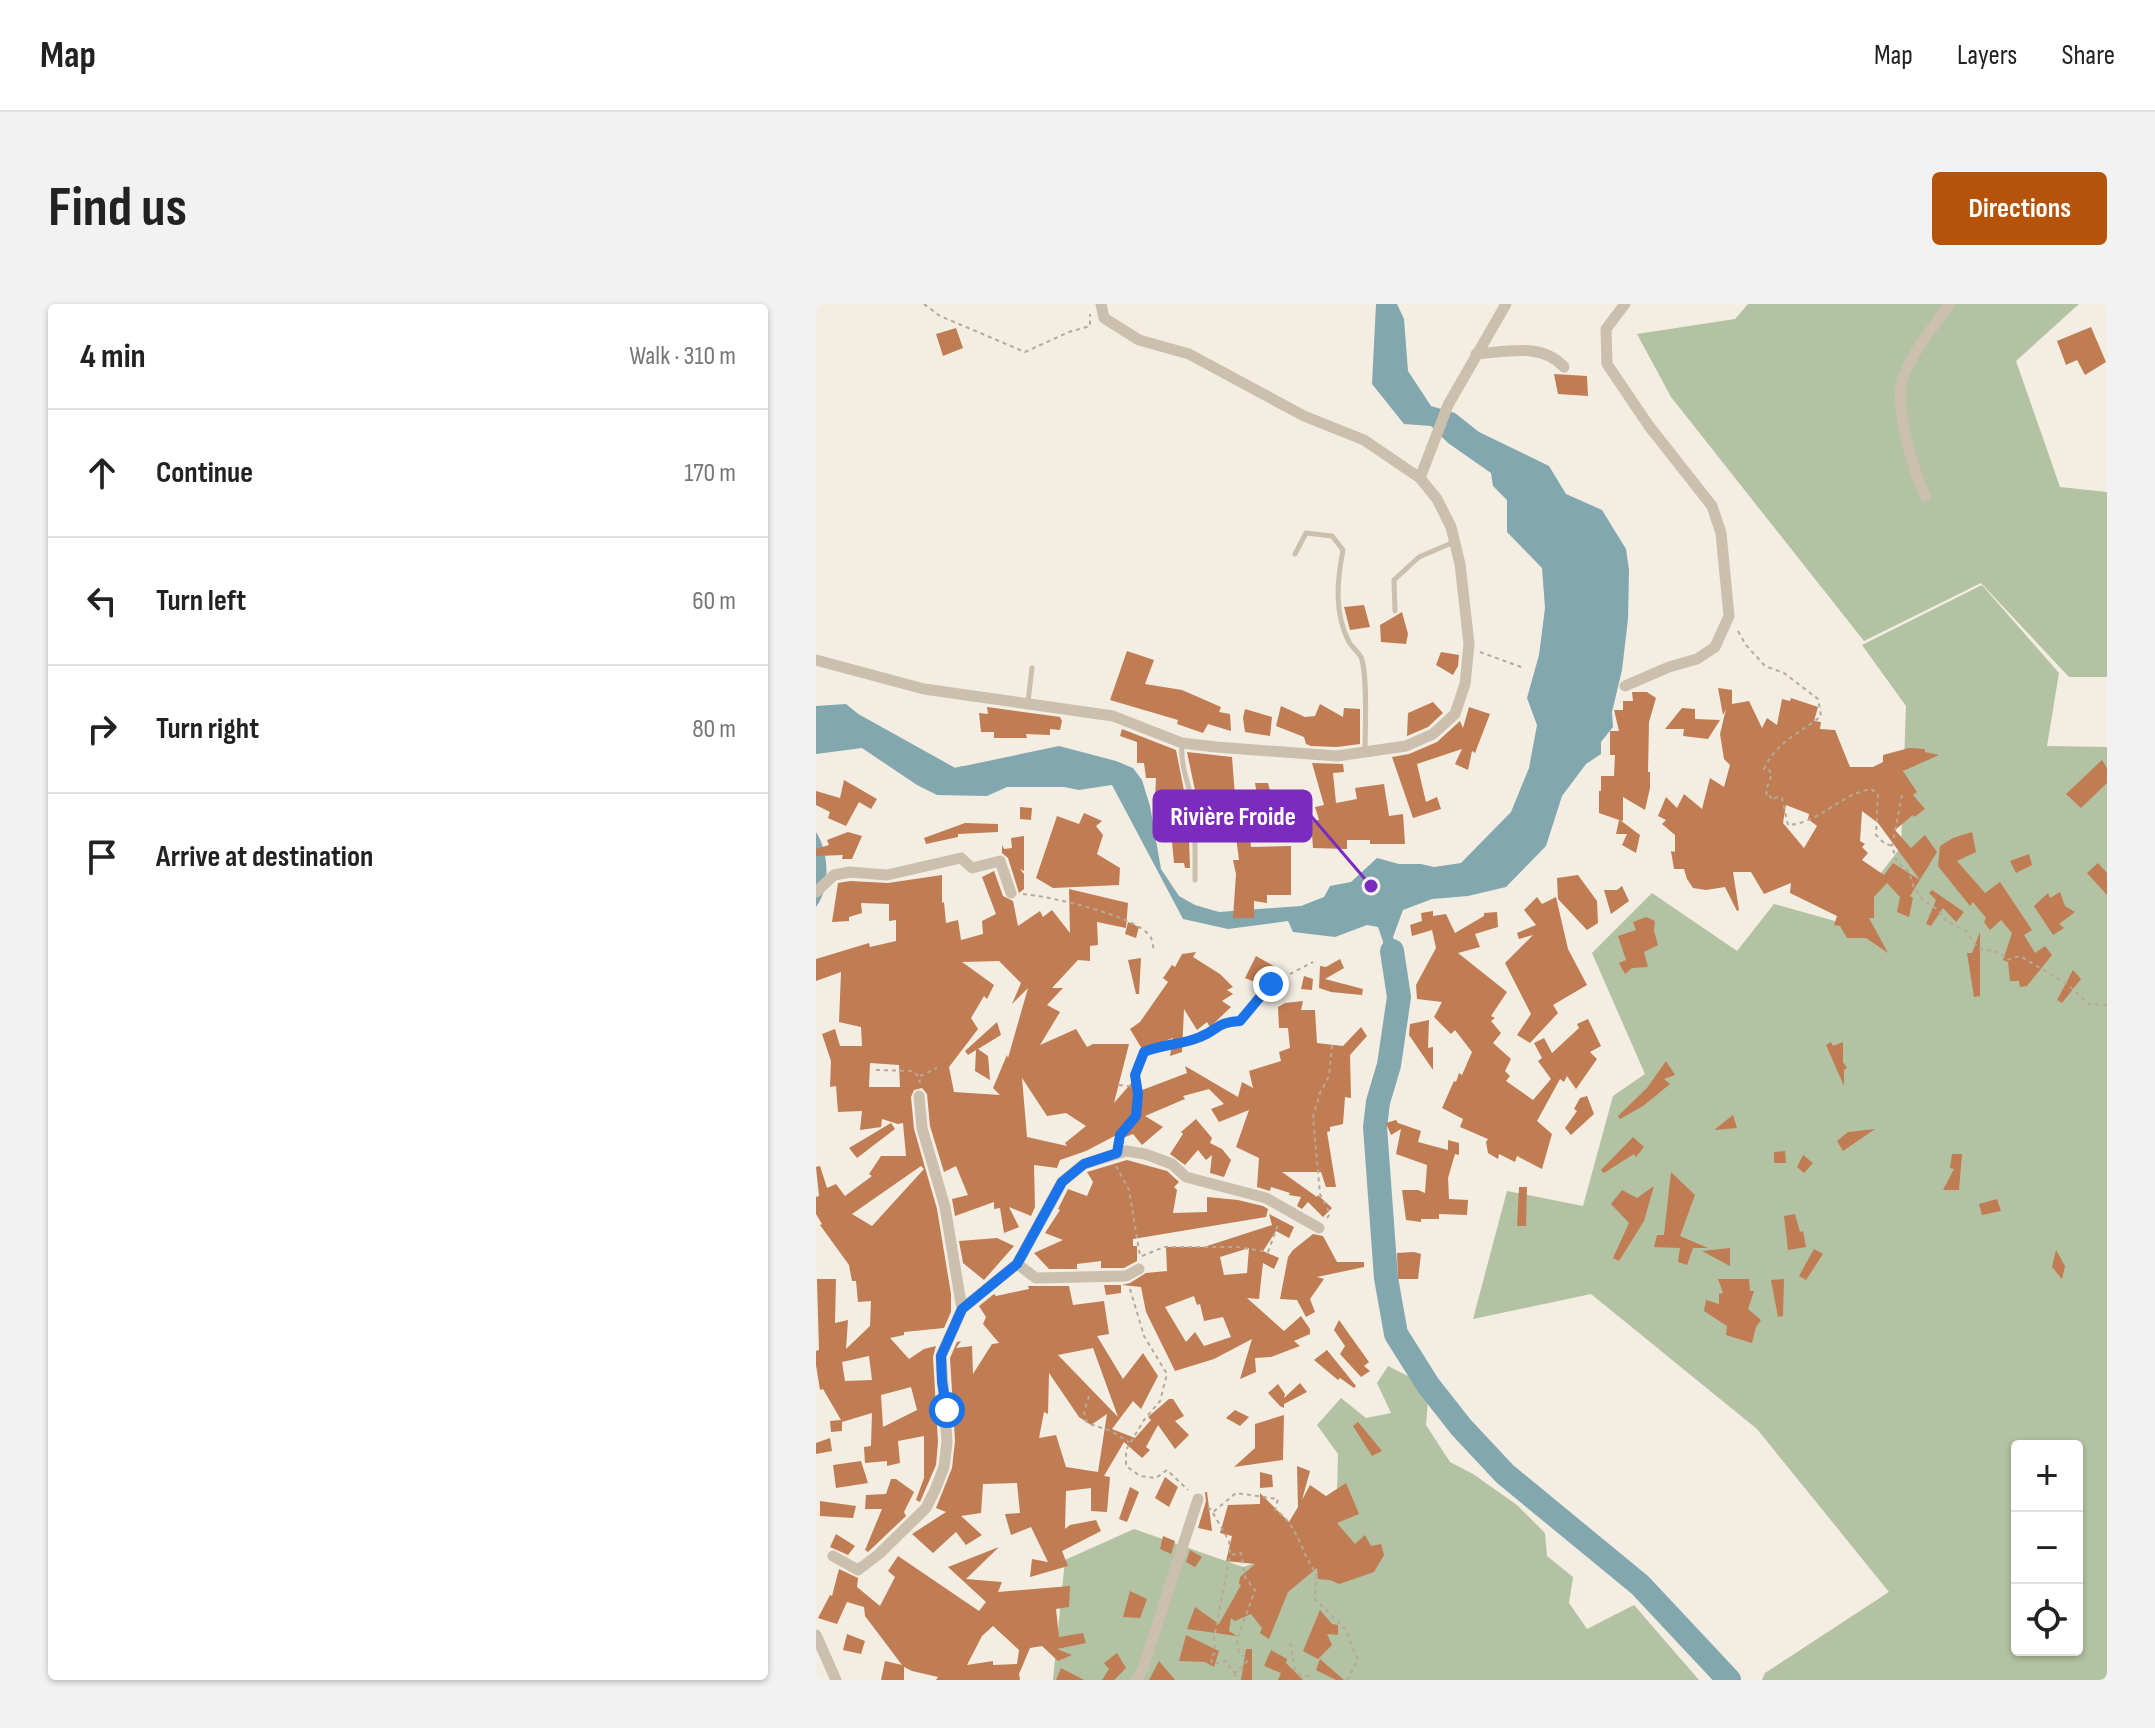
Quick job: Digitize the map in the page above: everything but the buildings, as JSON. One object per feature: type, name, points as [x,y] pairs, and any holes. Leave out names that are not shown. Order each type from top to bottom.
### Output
[{"type":"street","points":[[816,660],[924,689],[1113,716],[1182,743],[1337,756],[1406,746],[1433,734],[1455,714],[1465,684],[1469,644],[1460,564],[1451,527],[1437,499],[1420,478],[1364,440],[1304,416],[1189,354],[1139,340],[1104,318],[1101,304]]},
{"type":"street","points":[[1420,478],[1448,405],[1506,304]]},
{"type":"street","points":[[1625,304],[1606,329],[1607,364],[1649,426],[1712,506],[1721,533],[1729,616],[1715,647],[1697,659],[1625,686]]},
{"type":"street","points":[[1925,496],[1915,473],[1906,433],[1901,385],[1907,369],[1949,304]]},
{"type":"street","points":[[1476,354],[1538,351],[1556,358],[1564,367]]},
{"type":"street","points":[[816,892],[834,875],[850,872],[887,875],[961,858],[972,868],[1000,861],[1011,893]]},
{"type":"street","points":[[919,1096],[922,1128],[945,1207],[962,1309]]},
{"type":"street","points":[[833,1556],[858,1570],[926,1508],[944,1467],[947,1442],[941,1356],[962,1309],[1017,1264],[1062,1182],[1084,1164],[1126,1151],[1145,1154],[1172,1164],[1186,1177],[1266,1198],[1319,1228]]},
{"type":"street","points":[[1017,1264],[1036,1278],[1126,1276],[1139,1269]]},
{"type":"street","points":[[1136,1680],[1142,1671],[1198,1499]]},
{"type":"street","points":[[816,1635],[836,1680]]},
{"type":"lane","points":[[1295,554],[1306,533],[1332,536],[1343,550],[1337,601],[1342,626],[1361,658],[1366,702],[1365,753]]},
{"type":"lane","points":[[1395,611],[1394,580],[1419,557],[1455,542]]},
{"type":"lane","points":[[1028,703],[1032,668]]},
{"type":"lane","points":[[1182,743],[1180,759],[1194,823],[1195,880]]},
{"type":"path","points":[[924,304],[940,316],[1025,352],[1090,326],[1090,304]]},
{"type":"path","points":[[1729,616],[1746,645],[1765,666],[1784,673],[1818,699],[1821,716],[1800,733],[1787,738],[1764,769],[1772,774],[1766,790],[1767,797],[1770,796],[1772,800],[1782,798],[1788,825],[1810,820],[1854,792],[1871,789],[1878,794],[1876,835],[1892,846]]},
{"type":"path","points":[[1469,644],[1483,655],[1521,667]]},
{"type":"path","points":[[1902,795],[1892,846],[1897,862],[1909,872],[1914,888],[1924,901],[1937,909],[1946,921],[1966,931],[1978,948],[2001,953],[2007,960],[2020,956],[2067,984],[2089,1004],[2107,1005]]},
{"type":"path","points":[[1011,893],[1049,896],[1139,927],[1151,937],[1154,951]]},
{"type":"path","points":[[1284,1209],[1268,1252],[1238,1247],[1164,1247],[1140,1257],[1129,1190],[1113,1154],[1120,1135],[1136,1116],[1138,1094],[1135,1075],[1144,1052],[1199,1038],[1222,1023],[1240,1021],[1271,984],[1313,962]]},
{"type":"path","points":[[1319,1228],[1330,1214],[1320,1194],[1313,1117],[1329,1076],[1332,1045]]},
{"type":"path","points":[[919,1077],[937,1068]]},
{"type":"path","points":[[876,1070],[913,1071],[919,1077],[919,1096]]},
{"type":"path","points":[[1119,1085],[1135,1087]]},
{"type":"path","points":[[1126,1276],[1144,1336],[1167,1374],[1160,1401],[1126,1450],[1126,1466],[1140,1476],[1156,1478],[1167,1470],[1213,1512],[1229,1541],[1230,1555],[1214,1638],[1215,1653],[1211,1657],[1212,1664],[1226,1661],[1235,1672],[1235,1680]]},
{"type":"path","points":[[1089,1396],[1084,1412],[1087,1423],[1111,1431],[1130,1443]]},
{"type":"path","points":[[1213,1512],[1236,1493],[1278,1499],[1275,1510],[1286,1517],[1299,1537],[1306,1560],[1316,1573],[1315,1599],[1345,1629],[1358,1660],[1347,1680]]},
{"type":"path","points":[[1230,1555],[1241,1553],[1245,1577],[1255,1590],[1237,1640],[1239,1652],[1248,1660],[1235,1672]]},
{"type":"path","points":[[1290,1643],[1295,1670],[1302,1676],[1309,1676],[1310,1680]]},
{"type":"green space","points":[[1748,304],[2079,304],[2016,361],[2060,487],[2107,492],[2107,677],[2069,677],[1981,583],[1864,641],[1671,397],[1637,334],[1735,319]]},
{"type":"green space","points":[[1982,585],[2059,673],[2047,746],[2107,747],[2107,1680],[1762,1680],[1765,1673],[1889,1592],[1757,1429],[1591,1294],[1473,1319],[1507,1191],[1583,1206],[1613,1096],[1645,1074],[1592,953],[1652,893],[1737,951],[1774,904],[1842,923],[1901,847],[1906,706],[1862,645]]},
{"type":"green space","points":[[1388,1366],[1416,1380],[1428,1400],[1426,1425],[1450,1462],[1517,1505],[1545,1533],[1547,1556],[1573,1577],[1569,1603],[1587,1629],[1634,1605],[1699,1680],[1053,1680],[1065,1560],[1134,1529],[1243,1567],[1311,1546],[1337,1493],[1338,1454],[1317,1425],[1341,1398],[1366,1418],[1391,1413],[1377,1383]]},
{"type":"water","points":[[1376,304],[1397,304],[1404,319],[1408,371],[1431,406],[1455,413],[1479,432],[1549,466],[1566,494],[1602,510],[1626,549],[1629,570],[1628,619],[1622,670],[1612,712],[1613,727],[1601,742],[1601,754],[1586,764],[1562,796],[1546,846],[1506,887],[1468,896],[1432,899],[1403,910],[1393,937],[1400,955],[1397,982],[1378,927],[1367,925],[1335,937],[1293,932],[1288,921],[1228,929],[1183,919],[1112,785],[1079,790],[1007,787],[987,796],[937,795],[862,748],[816,754],[816,706],[846,704],[928,771],[1059,746],[1116,761],[1133,768],[1142,780],[1161,869],[1179,896],[1195,905],[1219,912],[1301,906],[1324,897],[1330,886],[1351,882],[1377,858],[1399,864],[1434,867],[1461,863],[1511,812],[1529,768],[1537,725],[1527,698],[1539,655],[1545,608],[1542,568],[1507,532],[1507,500],[1493,486],[1491,473],[1448,443],[1431,426],[1404,424],[1372,384]]},
{"type":"water","points":[[816,832],[824,849],[826,880],[816,907]]},
{"type":"waterway","points":[[816,720],[839,717],[954,781],[964,778]]},
{"type":"waterway","points":[[1392,951],[1399,997],[1389,1065],[1378,1102],[1375,1127],[1386,1278],[1396,1334],[1428,1385],[1461,1427],[1505,1474],[1640,1585],[1729,1680]]},
{"type":"place","name":"Rivière Froide","points":[[1371,886]]},
{"type":"route","points":[[947,1410],[941,1356],[962,1309],[1017,1264],[1062,1182],[1084,1164],[1117,1153],[1120,1135],[1136,1116],[1138,1094],[1135,1075],[1144,1052],[1199,1038],[1222,1023],[1240,1021],[1271,984]]}]
